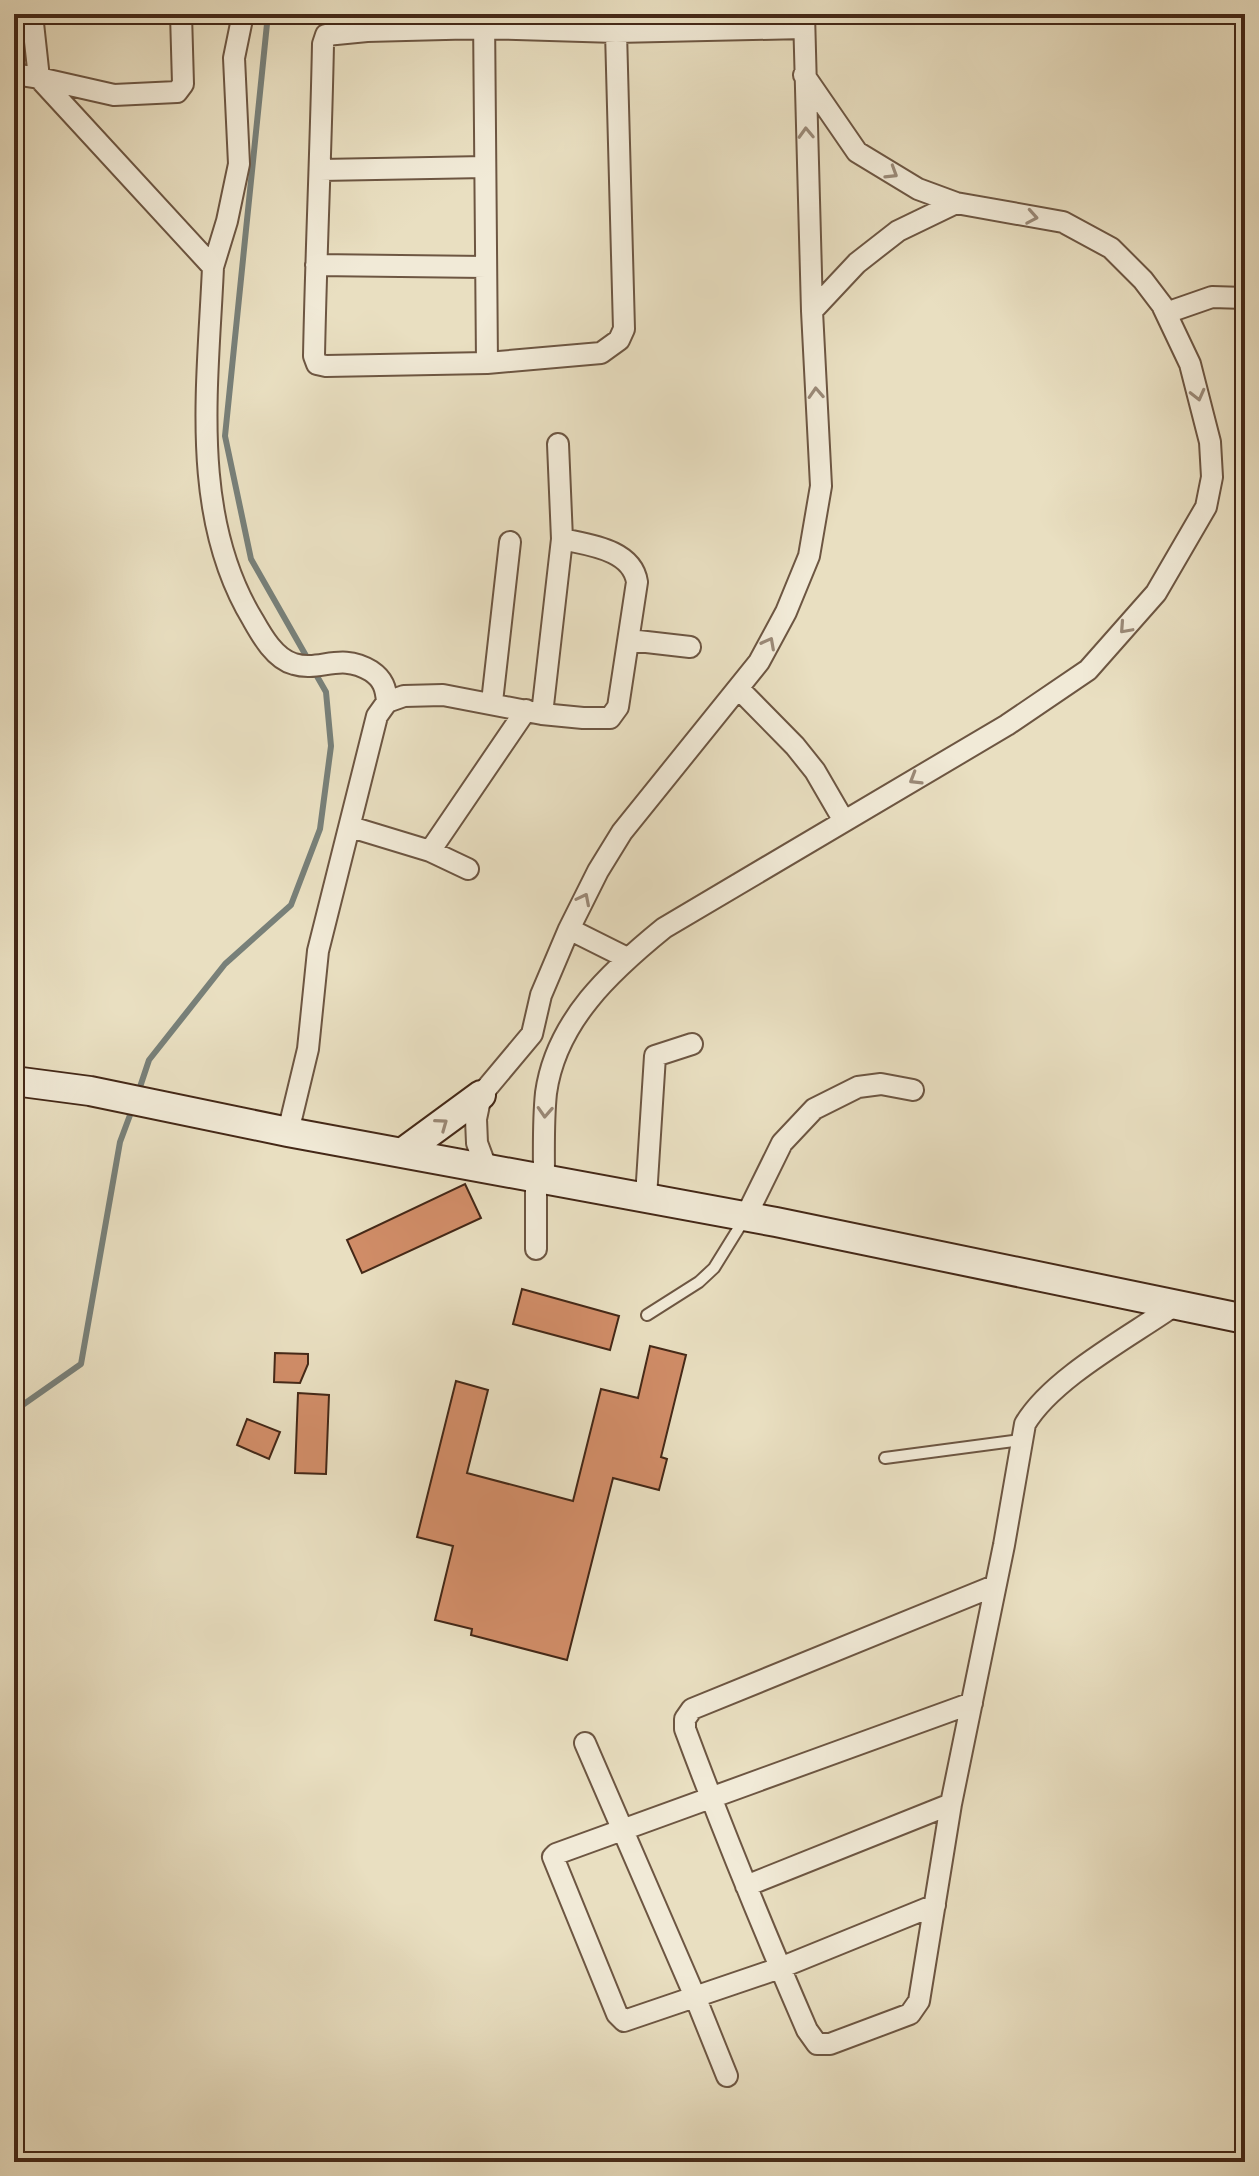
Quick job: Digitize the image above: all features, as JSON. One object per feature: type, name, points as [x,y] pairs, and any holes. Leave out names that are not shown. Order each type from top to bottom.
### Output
[{"type":"street","points":[[32,14],[39,78],[213,267]]},
{"type":"street","points":[[14,74],[114,95],[177,92],[183,84],[181,14]]},
{"type":"street","points":[[243,14],[234,58],[239,164],[213,267],[206,467],[223,558],[239,597],[278,656],[294,665],[357,664],[375,674],[386,686],[387,702]]},
{"type":"street","points":[[484,21],[487,363]]},
{"type":"street","points":[[402,1153],[481,1095],[532,1034],[541,995],[598,871],[622,832],[759,662],[786,612],[809,556],[821,486],[812,311],[804,21],[368,22],[329,33],[324,37],[314,356],[317,364],[326,366],[487,363],[601,353],[619,340],[624,329],[616,23]]},
{"type":"street","points":[[536,1249],[546,1091],[560,1047],[575,1015],[627,958],[664,928],[1007,725],[1088,670],[1156,593],[1206,507],[1212,477],[1210,442],[1190,364],[1166,313],[1143,280],[1111,248],[1063,222],[956,203],[918,189],[857,152],[804,75]]},
{"type":"street","points":[[321,170],[485,167]]},
{"type":"street","points":[[812,311],[857,263],[898,231],[956,203]]},
{"type":"street","points":[[316,265],[485,267]]},
{"type":"street","points":[[1166,313],[1212,297],[1245,298]]},
{"type":"street","points":[[430,851],[534,712],[562,539],[558,444]]},
{"type":"street","points":[[288,1132],[308,1049],[318,951],[377,716],[387,702],[404,696],[443,695],[534,712],[603,719],[616,713],[636,594],[634,570],[606,549],[562,539]]},
{"type":"street","points":[[492,702],[510,542]]},
{"type":"street","points":[[629,640],[690,647]]},
{"type":"street","points":[[738,688],[815,771],[844,821]]},
{"type":"street","points":[[351,827],[430,851],[468,869]]},
{"type":"street","points":[[569,929],[627,958]]},
{"type":"street","points":[[532,1034],[560,1047]]},
{"type":"street","points":[[646,1197],[655,1056],[692,1044]]},
{"type":"street","points":[[14,1081],[90,1091],[487,1170],[746,1216],[1245,1319]]},
{"type":"street","points":[[746,1216],[782,1143],[814,1109],[858,1087],[881,1084],[913,1090]]},
{"type":"street","points":[[481,1095],[476,1119],[477,1143],[487,1170]]},
{"type":"street","points":[[994,1586],[692,1709],[685,1719],[685,1729],[746,1886],[807,2030],[817,2044],[830,2044],[910,2014],[919,2001],[951,1804],[1004,1545],[1025,1424],[1034,1410],[1074,1373],[1175,1305]]},
{"type":"street","points":[[935,1905],[780,1968],[626,2021],[620,2020],[617,2014],[553,1861],[556,1854],[972,1703]]},
{"type":"street","points":[[585,1743],[727,2076]]},
{"type":"street","points":[[746,1886],[951,1804]]},
{"type":"lane","points":[[647,1315],[699,1282],[714,1268],[746,1216]]},
{"type":"lane","points":[[885,1458],[1021,1440]]},
{"type":"building","points":[[465,1184],[481,1218],[362,1273],[347,1240]]},
{"type":"building","points":[[522,1289],[619,1316],[610,1350],[513,1324]]},
{"type":"building","points":[[650,1346],[686,1355],[661,1457],[667,1459],[659,1490],[613,1478],[567,1660],[471,1635],[472,1629],[435,1620],[453,1546],[417,1537],[456,1381],[488,1390],[467,1473],[573,1501],[601,1389],[638,1398]]},
{"type":"building","points":[[275,1353],[308,1354],[308,1364],[300,1383],[274,1382]]},
{"type":"building","points":[[298,1393],[329,1395],[326,1474],[295,1473]]},
{"type":"building","points":[[247,1419],[280,1432],[269,1459],[237,1445]]},
{"type":"waterway","points":[[268,14],[225,436],[251,559],[309,661]]},
{"type":"waterway","points":[[138,1093],[149,1060],[225,964],[291,905],[320,829],[331,746],[326,692],[314,671]]},
{"type":"waterway","points":[[14,1411],[81,1364],[120,1142],[133,1107]]}]
